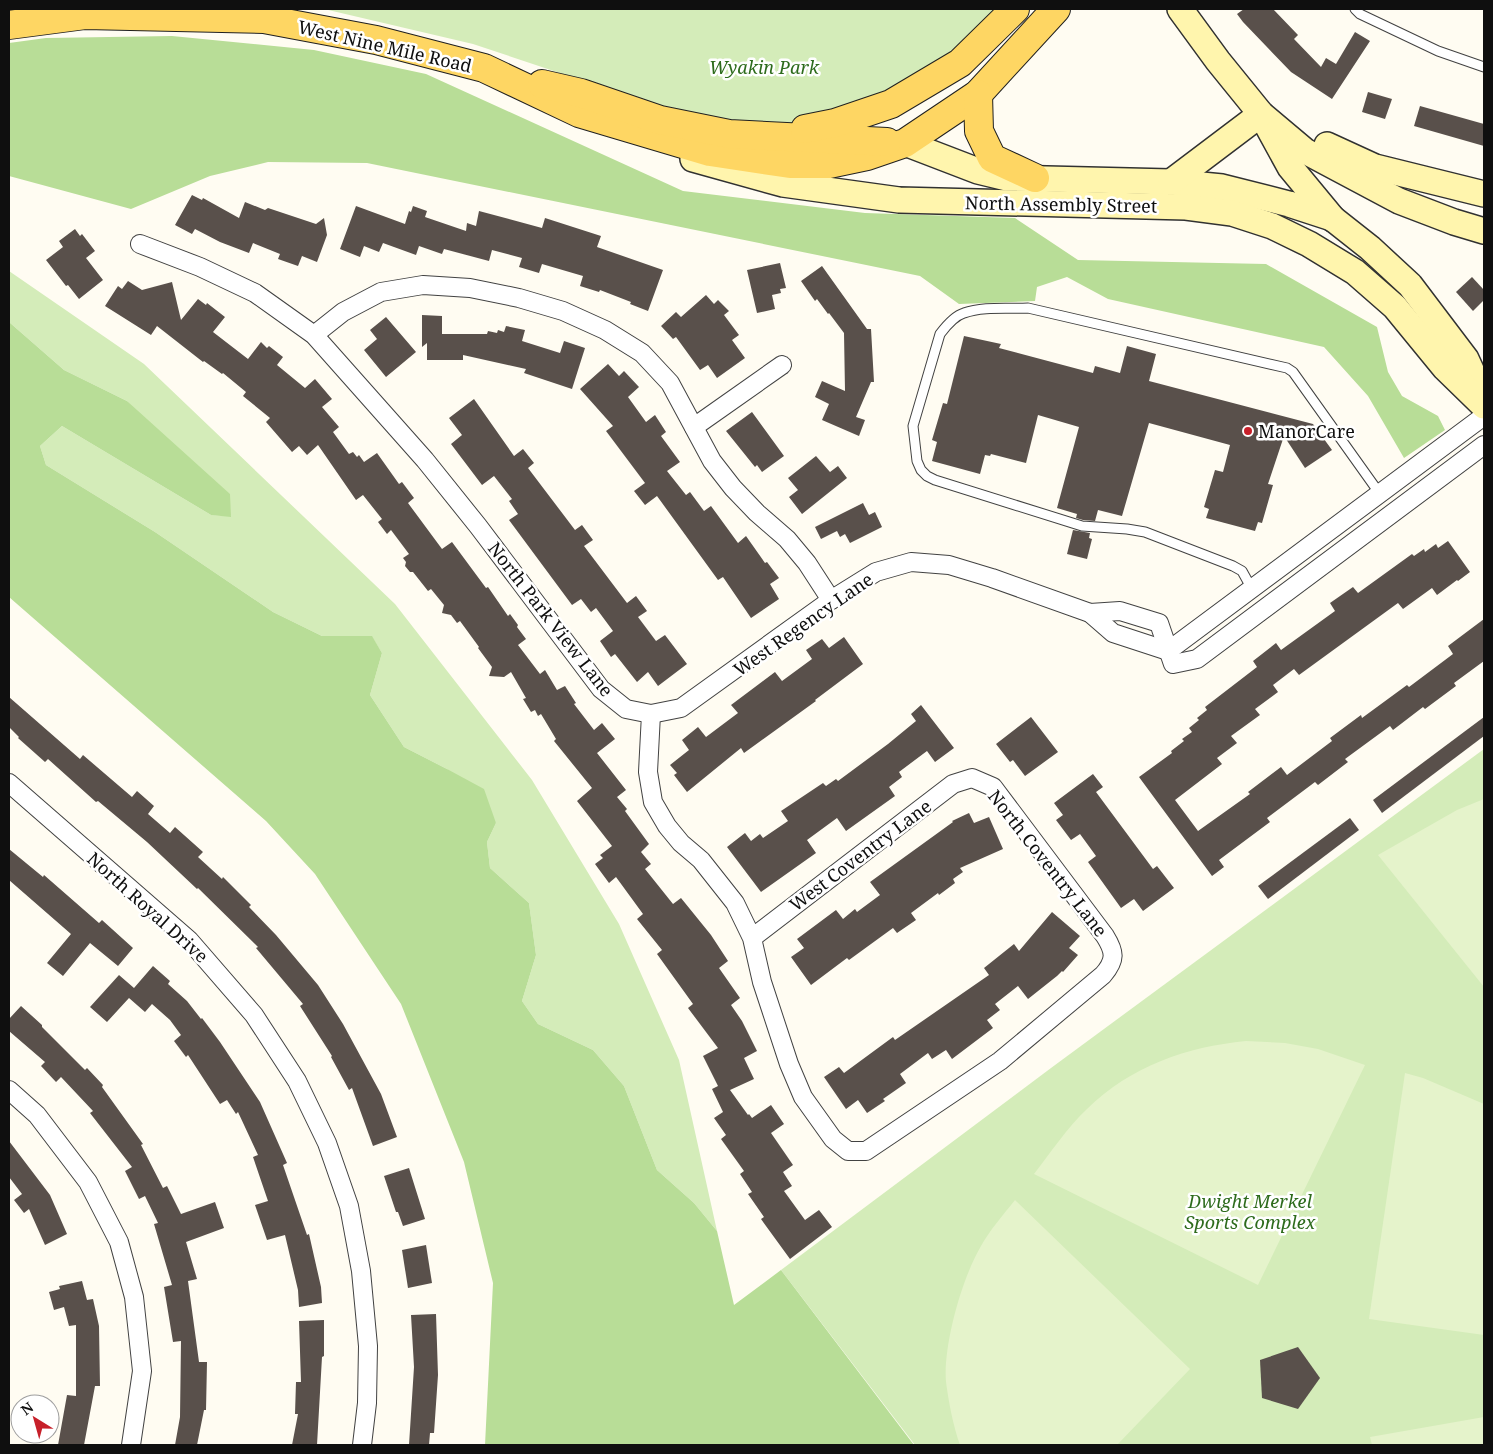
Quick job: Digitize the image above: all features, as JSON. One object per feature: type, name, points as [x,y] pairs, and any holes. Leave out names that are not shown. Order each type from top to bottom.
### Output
[{"type":"main road","points":[[772,136],[835,123],[891,104],[960,63],[1015,9]]},
{"type":"main road","name":"West Nine Mile Road","points":[[492,71],[579,114],[710,152],[790,164],[829,164],[867,156],[905,143],[978,94],[1056,9]]},
{"type":"main road","points":[[1180,9],[1218,61],[1261,114],[1290,167],[1374,271],[1395,307]]},
{"type":"main road","name":"West Nine Mile Road","points":[[9,25],[85,15],[264,20],[376,40],[581,93],[660,120],[728,134],[772,136]]},
{"type":"main road","points":[[978,94],[979,131],[992,158],[1036,178]]},
{"type":"main road","name":"North Assembly Street","points":[[579,114],[678,155],[783,184],[899,200],[1186,207],[1232,213],[1272,226],[1310,244],[1355,272],[1395,307],[1445,368],[1484,406]]},
{"type":"main road","points":[[1171,182],[1261,114]]},
{"type":"main road","points":[[1261,114],[1375,166],[1484,194]]},
{"type":"main road","points":[[1261,114],[1305,150],[1399,201],[1484,232]]},
{"type":"main road","points":[[772,136],[905,143]]},
{"type":"main road","name":"North Assembly Street","points":[[905,143],[978,171],[1006,178],[1171,182],[1222,187],[1289,204],[1332,218],[1370,248],[1410,285],[1466,359],[1484,398]]},
{"type":"street","name":"North Park View Lane","points":[[140,244],[200,267],[255,293],[314,335],[425,460],[478,526],[601,688],[626,709],[651,714]]},
{"type":"street","points":[[314,335],[343,312],[381,292],[422,285],[470,288],[518,298],[563,311],[605,330],[642,352],[670,383],[712,460],[733,488],[787,539],[807,563],[831,600]]},
{"type":"street","points":[[694,427],[782,365]]},
{"type":"street","points":[[1171,658],[1252,589],[1484,416]]},
{"type":"street","points":[[1090,613],[1113,633],[1171,658],[1197,659],[1484,445]]},
{"type":"street","points":[[1380,494],[1390,515]]},
{"type":"street","name":"West Regency Lane","points":[[651,714],[681,708],[831,600],[876,572],[911,562],[949,565],[992,578],[1090,613]]},
{"type":"street","points":[[1252,589],[1266,608]]},
{"type":"street","points":[[1090,613],[1120,611],[1159,624],[1171,658]]},
{"type":"street","points":[[651,714],[648,772],[653,802],[667,826],[681,843],[701,860],[735,903],[752,938]]},
{"type":"street","name":"West Coventry Lane","points":[[752,938],[953,784],[972,778]]},
{"type":"street","name":"North Coventry Lane","points":[[752,938],[762,982],[783,1046],[803,1097],[833,1139],[848,1151],[866,1151],[1000,1062],[1103,975],[1111,966],[1113,956],[1111,944],[993,787],[972,778]]},
{"type":"street","name":"North Royal Drive","points":[[9,783],[189,940],[254,1015],[297,1081],[327,1143],[349,1206],[361,1271],[368,1346],[367,1403],[362,1445]]},
{"type":"street","points":[[9,1090],[37,1114],[88,1182],[119,1242],[134,1297],[142,1370],[131,1445]]},
{"type":"lane","points":[[1355,9],[1360,14],[1438,51],[1484,67]]},
{"type":"lane","points":[[1252,589],[1242,571],[1233,566],[1145,532],[1082,526],[927,476],[921,470],[917,461],[913,426],[940,334],[946,325],[963,313],[1028,308],[1287,368],[1293,372],[1380,494]]},
{"type":"green space","name":"Wyakin Park","points":[[324,9],[1006,9],[917,85],[806,124],[747,126],[674,111],[473,44]]},
{"type":"green space","points":[[172,36],[314,50],[426,74],[683,191],[865,213],[1015,218],[1078,260],[1266,264],[1377,327],[1388,372],[1402,396],[1438,416],[1445,430],[1404,458],[1368,396],[1324,347],[1108,299],[1067,277],[1037,287],[1035,301],[959,304],[920,276],[367,163],[268,162],[210,176],[131,209],[9,176],[9,43],[46,38]]},
{"type":"green space","points":[[9,271],[144,364],[395,604],[532,780],[619,924],[679,1060],[717,1231],[694,1203],[657,1170],[624,1086],[593,1050],[538,1024],[522,1001],[536,955],[529,903],[490,868],[487,842],[496,823],[447,769],[404,747],[370,695],[382,653],[372,637],[322,636],[273,612],[155,532],[46,465],[40,446],[62,426],[211,515],[231,516],[127,401],[64,370],[9,322]]},
{"type":"green space","points":[[9,322],[64,370],[127,401],[230,494],[231,517],[211,515],[62,426],[40,446],[46,465],[155,532],[273,612],[322,636],[372,636],[382,653],[370,695],[404,747],[484,789],[496,823],[487,842],[490,868],[529,903],[536,955],[522,1001],[538,1024],[593,1050],[624,1086],[657,1170],[694,1203],[717,1231],[734,1305],[781,1270],[914,1445],[485,1445],[493,1283],[464,1162],[401,1004],[315,874],[266,821],[9,597]]},
{"type":"green space","name":"Dwight Merkel Sports Complex","points":[[1484,749],[1484,1445],[915,1445],[781,1270],[1051,1068]]},
{"type":"green space","points":[[1484,799],[1484,987],[1378,855],[1457,810]]},
{"type":"green space","points":[[1246,1041],[1285,1043],[1318,1049],[1365,1065],[1258,1285],[1034,1174],[1059,1140],[1080,1116],[1104,1094],[1122,1081],[1160,1061],[1181,1054],[1202,1048]]},
{"type":"green space","points":[[1405,1073],[1423,1078],[1484,1104],[1484,1335],[1369,1319]]},
{"type":"green space","points":[[1015,1200],[1190,1369],[1117,1445],[960,1445],[955,1430],[946,1382],[948,1350],[955,1312],[967,1276],[981,1246],[988,1234]]},
{"type":"green space","points":[[1484,1417],[1484,1445],[1372,1445],[1370,1437]]},
{"type":"building","points":[[1244,9],[1273,9],[1298,35],[1294,39],[1321,67],[1326,58],[1336,64],[1355,32],[1370,41],[1332,99],[1291,72],[1237,14]]},
{"type":"building","points":[[1368,92],[1392,99],[1385,119],[1362,112]]},
{"type":"building","points":[[1420,106],[1484,124],[1484,146],[1414,126]]},
{"type":"building","points":[[192,195],[202,200],[203,198],[239,218],[245,202],[265,210],[268,208],[316,224],[324,218],[327,235],[317,262],[302,256],[298,266],[278,259],[280,254],[253,243],[249,253],[220,242],[195,229],[192,234],[175,225]]},
{"type":"building","points":[[356,206],[405,224],[409,211],[411,212],[413,206],[427,211],[425,217],[466,231],[467,223],[476,226],[479,211],[542,228],[545,218],[601,236],[597,247],[663,270],[648,311],[600,290],[599,292],[580,286],[583,276],[542,264],[539,273],[519,267],[522,258],[492,250],[489,261],[444,249],[442,254],[419,246],[416,255],[383,243],[379,252],[364,246],[360,257],[340,249]]},
{"type":"building","points":[[75,229],[80,236],[82,234],[95,251],[86,258],[103,280],[79,299],[68,285],[66,286],[46,260],[63,247],[59,241]]},
{"type":"building","points":[[780,263],[786,288],[780,289],[781,293],[772,295],[775,309],[757,313],[747,270]]},
{"type":"building","points":[[822,266],[867,329],[871,329],[874,382],[871,382],[856,417],[865,420],[859,436],[822,420],[829,404],[815,397],[822,381],[845,391],[844,333],[817,299],[815,301],[801,281]]},
{"type":"building","points":[[1472,277],[1484,290],[1484,300],[1473,311],[1456,292]]},
{"type":"building","points":[[128,281],[142,290],[172,282],[181,320],[198,299],[206,305],[207,303],[225,317],[213,332],[248,359],[261,342],[267,348],[269,346],[283,357],[277,365],[305,388],[315,379],[332,399],[322,407],[339,427],[333,432],[349,454],[353,452],[357,457],[359,455],[364,462],[377,453],[399,484],[402,482],[414,498],[408,503],[442,549],[452,542],[486,588],[488,587],[508,616],[510,614],[526,639],[518,645],[540,674],[545,670],[557,690],[565,686],[576,703],[574,704],[594,730],[602,723],[615,739],[597,753],[626,790],[617,797],[627,809],[625,811],[649,844],[641,852],[651,864],[645,869],[673,904],[681,898],[711,935],[728,961],[719,968],[740,998],[731,1005],[742,1021],[757,1051],[744,1058],[754,1079],[730,1090],[752,1118],[771,1105],[784,1124],[771,1133],[793,1165],[783,1172],[792,1186],[784,1191],[805,1220],[819,1210],[832,1227],[790,1259],[761,1219],[764,1217],[748,1194],[752,1192],[740,1174],[744,1171],[721,1139],[726,1135],[714,1118],[723,1112],[712,1089],[718,1086],[703,1056],[718,1048],[688,1008],[693,1004],[657,954],[662,950],[637,919],[643,914],[616,877],[609,883],[595,864],[603,858],[600,855],[612,846],[577,801],[592,788],[554,741],[556,739],[541,714],[538,716],[535,710],[531,712],[523,699],[526,698],[511,672],[504,677],[489,676],[492,667],[460,621],[457,623],[451,615],[442,613],[444,605],[431,589],[428,591],[413,572],[410,572],[405,566],[406,562],[403,558],[409,554],[391,530],[387,534],[378,522],[382,519],[363,495],[356,500],[318,445],[307,455],[299,446],[292,452],[266,422],[270,418],[243,396],[246,392],[223,373],[203,362],[157,326],[151,335],[105,306],[118,286],[122,289]]},
{"type":"building","points":[[706,295],[714,304],[718,300],[729,311],[724,315],[739,335],[732,340],[745,358],[717,378],[708,365],[700,370],[676,337],[673,339],[661,326],[676,312],[681,317]]},
{"type":"building","points":[[422,315],[442,316],[442,334],[487,334],[488,331],[497,333],[498,330],[504,332],[506,326],[525,330],[522,341],[560,353],[564,341],[585,348],[572,389],[524,373],[526,369],[463,355],[463,360],[427,360],[427,343],[422,347]]},
{"type":"building","points":[[386,317],[416,352],[386,377],[364,350],[377,339],[370,330]]},
{"type":"building","name":"ManorCare","points":[[964,336],[1001,344],[999,348],[1093,373],[1095,366],[1120,373],[1127,346],[1156,354],[1149,381],[1313,424],[1332,450],[1305,468],[1284,436],[1268,484],[1273,485],[1262,523],[1258,522],[1255,531],[1206,518],[1209,509],[1204,507],[1215,470],[1223,472],[1230,445],[1149,423],[1122,516],[1098,510],[1095,521],[1076,518],[1077,514],[1057,508],[1079,427],[1038,415],[1026,463],[991,454],[990,456],[985,455],[980,474],[932,461],[937,442],[932,440],[943,403],[947,404]]},
{"type":"building","points":[[608,364],[619,376],[624,371],[639,387],[628,397],[646,422],[655,415],[666,432],[661,436],[680,462],[667,471],[686,495],[690,492],[704,511],[711,506],[738,543],[746,536],[765,563],[767,562],[779,578],[770,584],[779,599],[751,618],[723,577],[718,580],[657,496],[645,505],[634,491],[645,483],[606,431],[613,426],[580,389]]},
{"type":"building","points":[[474,399],[514,456],[523,449],[534,463],[528,468],[575,530],[582,525],[593,540],[584,546],[627,603],[636,596],[647,611],[638,617],[656,641],[665,635],[687,664],[658,686],[648,672],[637,682],[615,654],[611,657],[600,641],[613,631],[596,608],[591,612],[581,599],[572,605],[509,520],[518,514],[509,501],[512,499],[494,476],[482,485],[451,444],[462,435],[449,418]]},
{"type":"building","points":[[752,412],[784,456],[762,472],[757,465],[755,467],[726,431]]},
{"type":"building","points":[[816,456],[830,472],[838,466],[847,478],[802,514],[789,497],[798,490],[788,478]]},
{"type":"building","points":[[863,503],[869,515],[875,512],[882,527],[850,543],[845,534],[840,537],[837,531],[821,539],[815,527]]},
{"type":"building","points":[[1073,530],[1090,533],[1089,538],[1092,539],[1087,559],[1067,554]]},
{"type":"building","points":[[1448,541],[1470,572],[1437,595],[1432,588],[1403,609],[1398,603],[1299,675],[1294,669],[1273,685],[1278,692],[1255,709],[1260,715],[1231,736],[1237,743],[1217,758],[1222,764],[1175,800],[1198,831],[1250,794],[1248,792],[1281,767],[1287,775],[1332,741],[1330,738],[1361,715],[1362,718],[1407,685],[1409,687],[1453,654],[1448,646],[1484,619],[1484,661],[1454,683],[1456,686],[1425,709],[1423,707],[1393,730],[1390,726],[1345,759],[1348,762],[1318,785],[1315,782],[1267,818],[1270,822],[1219,860],[1224,867],[1212,876],[1139,777],[1172,753],[1171,751],[1184,741],[1182,739],[1192,732],[1189,728],[1207,710],[1205,707],[1257,667],[1253,661],[1276,643],[1281,650],[1335,611],[1330,603],[1353,587],[1358,593],[1412,554],[1414,556],[1424,549],[1425,552],[1436,544],[1438,548]]},
{"type":"building","points":[[844,637],[863,664],[744,753],[741,748],[687,792],[674,775],[677,773],[670,765],[689,750],[682,740],[698,727],[706,737],[738,713],[731,705],[775,672],[782,681],[812,659],[806,650],[822,639],[829,648]]},
{"type":"building","points":[[9,697],[80,759],[83,755],[132,797],[137,791],[154,806],[148,814],[170,833],[175,827],[203,852],[198,857],[222,879],[223,877],[251,905],[249,907],[276,935],[318,985],[343,1024],[381,1094],[397,1137],[373,1146],[352,1088],[349,1090],[332,1056],[300,1006],[303,1004],[256,948],[258,947],[198,888],[147,842],[98,801],[96,802],[48,759],[45,762],[18,738],[9,727]]},
{"type":"building","points":[[921,705],[954,748],[935,762],[927,751],[899,772],[902,777],[889,787],[895,796],[846,831],[837,818],[807,840],[816,853],[761,892],[727,847],[745,833],[751,841],[760,834],[763,838],[788,821],[781,811],[823,783],[826,786],[836,779],[838,781],[888,744],[916,721],[911,714]]},
{"type":"building","points":[[1031,717],[1058,752],[1025,776],[1013,760],[1010,762],[996,744]]},
{"type":"building","points":[[1484,717],[1484,736],[1382,813],[1373,800]]},
{"type":"building","points":[[1093,774],[1103,787],[1096,792],[1153,869],[1157,866],[1174,888],[1143,911],[1134,899],[1121,908],[1088,862],[1096,856],[1080,834],[1071,840],[1056,820],[1063,815],[1054,803]]},
{"type":"building","points":[[969,813],[974,823],[989,817],[1003,849],[960,868],[963,872],[953,879],[955,883],[911,913],[916,920],[897,933],[893,928],[849,960],[847,958],[811,985],[791,957],[804,948],[797,939],[836,910],[843,919],[855,909],[857,912],[880,895],[870,882],[952,821]]},
{"type":"building","points":[[1350,818],[1359,830],[1268,899],[1258,886]]},
{"type":"building","points":[[9,849],[43,877],[44,875],[99,923],[102,920],[133,948],[118,966],[90,943],[63,976],[47,963],[71,934],[9,880]]},
{"type":"building","points":[[1052,912],[1080,936],[1069,948],[1078,955],[1063,972],[1028,999],[1018,986],[995,1004],[1000,1010],[987,1020],[993,1028],[952,1059],[946,1050],[932,1059],[928,1053],[900,1074],[906,1083],[867,1113],[858,1100],[846,1109],[824,1077],[839,1067],[844,1073],[893,1037],[895,1040],[989,975],[984,968],[1014,944],[1019,951]]},
{"type":"building","points":[[153,966],[170,981],[168,984],[202,1018],[260,1102],[287,1163],[283,1165],[307,1235],[309,1234],[321,1287],[322,1303],[299,1307],[298,1290],[285,1235],[267,1240],[255,1205],[268,1201],[253,1157],[258,1155],[238,1112],[236,1114],[227,1100],[220,1104],[188,1055],[186,1057],[174,1041],[181,1035],[170,1020],[152,1004],[145,1012],[129,998],[107,1022],[90,1007],[119,975],[134,988]]},
{"type":"building","points":[[21,1006],[85,1070],[87,1068],[103,1085],[102,1087],[143,1144],[141,1145],[163,1188],[167,1186],[181,1214],[215,1202],[224,1228],[186,1242],[197,1279],[188,1281],[199,1362],[207,1362],[206,1410],[204,1410],[197,1445],[175,1445],[180,1417],[181,1341],[173,1342],[164,1287],[172,1285],[154,1224],[158,1223],[145,1196],[139,1199],[125,1171],[132,1167],[90,1113],[93,1111],[61,1077],[56,1082],[41,1066],[45,1062],[9,1031],[9,1019]]},
{"type":"building","points":[[9,1141],[50,1195],[67,1234],[45,1245],[29,1209],[24,1213],[14,1200],[22,1194],[9,1177]]},
{"type":"building","points":[[409,1168],[425,1219],[403,1226],[398,1212],[396,1212],[384,1176]]},
{"type":"building","points":[[426,1245],[432,1283],[408,1288],[402,1250]]},
{"type":"building","points":[[82,1281],[87,1300],[93,1299],[99,1326],[100,1386],[95,1386],[84,1445],[58,1445],[60,1444],[67,1395],[76,1396],[76,1325],[69,1326],[64,1307],[54,1310],[49,1292],[60,1289],[59,1286]]},
{"type":"building","points":[[436,1314],[438,1375],[434,1433],[430,1433],[429,1445],[409,1445],[414,1367],[411,1315]]},
{"type":"building","points":[[324,1320],[324,1356],[322,1357],[317,1445],[292,1445],[298,1414],[295,1414],[296,1382],[301,1382],[299,1321]]},
{"type":"building","points":[[1298,1347],[1320,1378],[1298,1409],[1262,1398],[1260,1360]]},
{"type":"place","name":"ManorCare","points":[[1248,431]]}]
